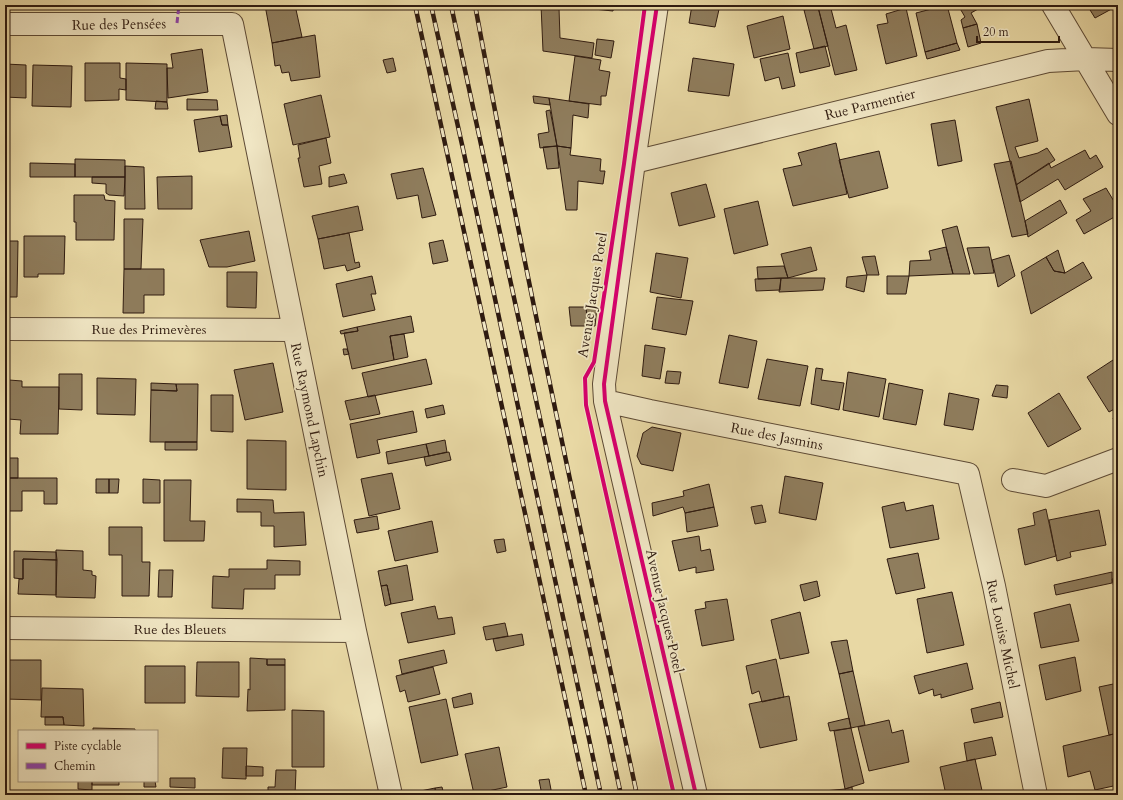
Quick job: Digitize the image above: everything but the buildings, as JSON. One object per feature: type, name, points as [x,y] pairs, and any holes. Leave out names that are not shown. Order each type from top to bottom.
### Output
[{"type":"street","name":"Avenue Jacques Potel","points":[[657,5],[604,384],[605,401],[696,795]]},
{"type":"street","points":[[1053,5],[1118,114]]},
{"type":"street","name":"Rue des Pensées","points":[[5,24],[232,24]]},
{"type":"street","name":"Rue Raymond Lapchin","points":[[232,24],[391,795]]},
{"type":"street","name":"Rue Parmentier","points":[[634,162],[1048,61],[1086,59],[1118,60]]},
{"type":"street","name":"Rue des Primevères","points":[[5,329],[294,330]]},
{"type":"street","name":"Rue des Jasmins","points":[[605,401],[968,474]]},
{"type":"street","points":[[1013,480],[1046,486],[1118,459]]},
{"type":"street","name":"Rue Louise Michel","points":[[968,474],[994,586],[1036,795]]},
{"type":"street","name":"Rue des Bleuets","points":[[5,628],[356,631]]},
{"type":"railway","points":[[415,5],[586,795]]},
{"type":"railway","points":[[431,5],[601,795]]},
{"type":"railway","points":[[451,5],[621,795]]},
{"type":"railway","points":[[475,5],[533,302],[637,795]]},
{"type":"marked path","points":[[177,23],[179,5]]},
{"type":"cycle path","points":[[645,5],[624,164],[594,362],[585,378],[586,405],[674,795]]},
{"type":"cycle path","points":[[657,5],[604,384],[605,401],[696,795]]}]
